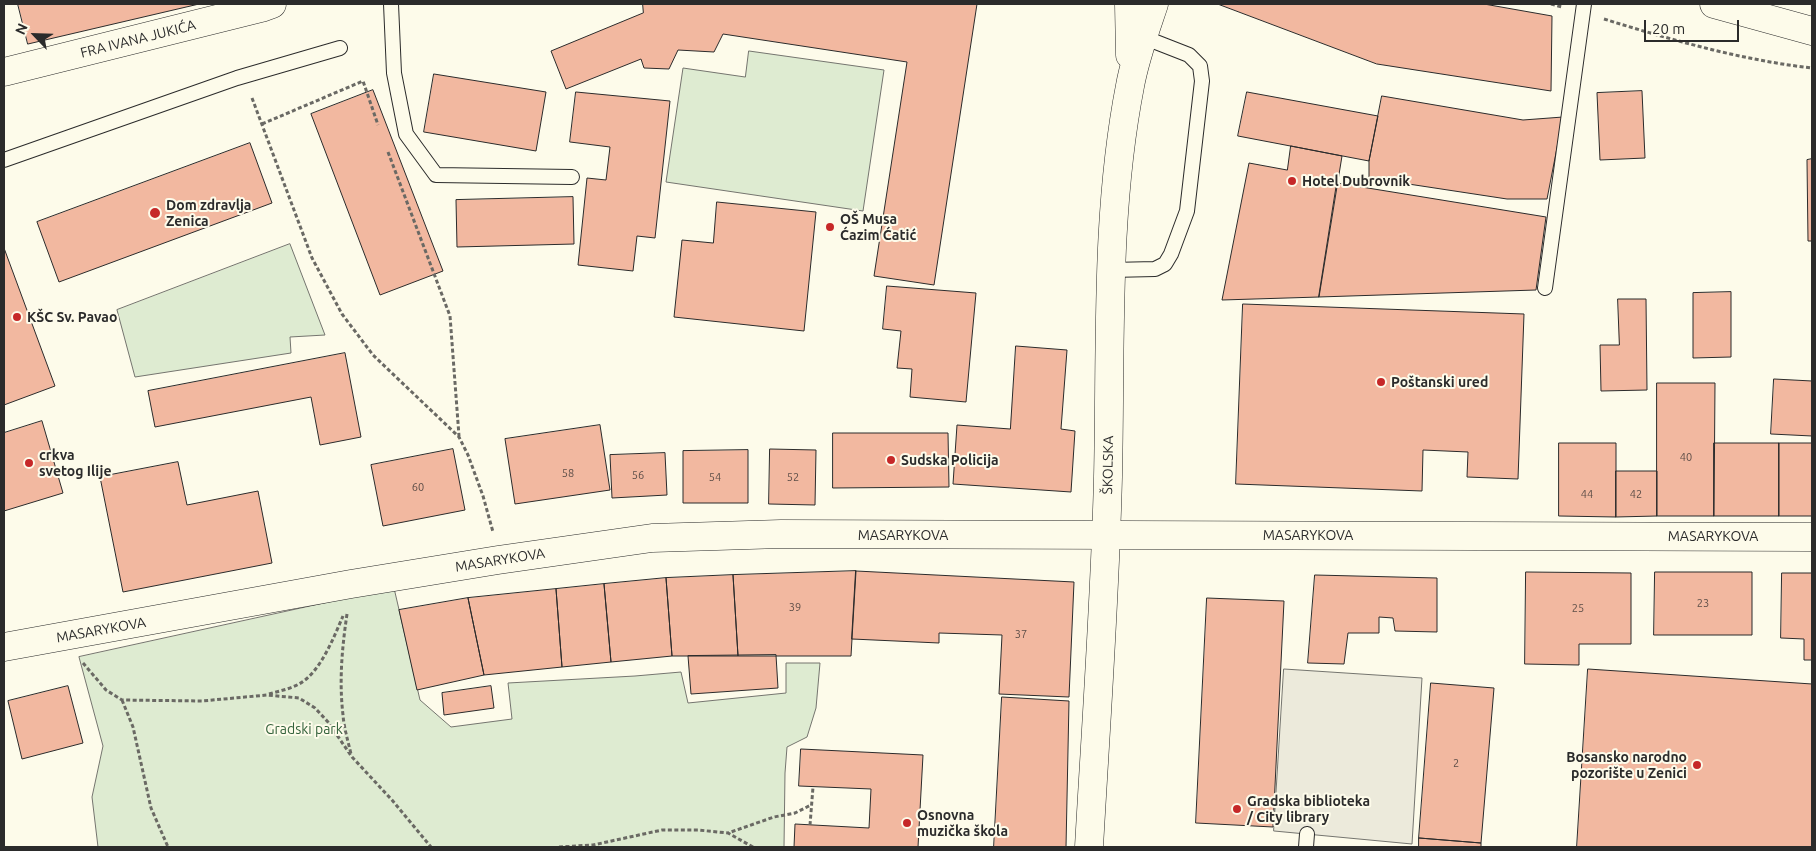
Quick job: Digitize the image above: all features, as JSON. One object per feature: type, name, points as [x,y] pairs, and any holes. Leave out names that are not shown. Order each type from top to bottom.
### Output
[{"type":"street","name":"FRA IVANA JUKIĆA","points":[[4,72],[272,4]]},
{"type":"street","name":"ŠKOLSKA","points":[[1129,4],[1130,84]]},
{"type":"street","name":"ŠKOLSKA","points":[[1089,847],[1107,535],[1111,270],[1118,170],[1130,84],[1154,4]]},
{"type":"street","points":[[1714,4],[1812,31]]},
{"type":"street","name":"MASARYKOVA","points":[[4,647],[350,593],[498,560],[652,538],[781,534],[1812,537]]},
{"type":"lane","points":[[391,4],[394,73],[406,134],[436,175],[572,177]]},
{"type":"lane","points":[[1545,288],[1583,8]]},
{"type":"lane","points":[[1111,270],[1155,269],[1165,264],[1172,254],[1187,211],[1202,80],[1200,66],[1189,55],[1143,37]]},
{"type":"lane","points":[[4,160],[244,76],[340,48]]},
{"type":"path","points":[[1551,4],[1583,8],[1668,39],[1742,56],[1812,68]]},
{"type":"path","points":[[244,76],[312,258],[342,314],[373,355],[459,437],[468,455],[483,496],[494,536],[498,560]]},
{"type":"path","points":[[262,124],[363,81],[379,125]]},
{"type":"path","points":[[385,143],[450,316],[459,437]]},
{"type":"path","points":[[267,695],[300,684],[314,670],[327,650],[350,593]]},
{"type":"path","points":[[350,593],[341,664],[343,716],[352,757]]},
{"type":"path","points":[[69,636],[76,654],[87,671],[106,690],[122,700],[202,701],[267,695],[299,698],[315,708],[328,722],[352,757],[392,800],[431,847]]},
{"type":"path","points":[[122,700],[133,727],[151,808],[168,847]]},
{"type":"path","points":[[810,825],[813,787]]},
{"type":"path","points":[[559,847],[593,845],[662,830],[728,832],[774,817],[795,813],[811,805]]},
{"type":"path","points":[[728,832],[753,847]]},
{"type":"path","points":[[593,845],[598,847]]},
{"type":"green space","points":[[749,51],[884,70],[863,211],[666,182],[683,68],[745,77]]},
{"type":"green space","points":[[290,244],[325,335],[290,337],[291,353],[135,377],[117,310]]},
{"type":"green space","name":"Gradski park","points":[[394,588],[420,700],[451,727],[512,719],[508,683],[681,672],[688,703],[786,693],[786,663],[820,663],[816,708],[807,737],[787,747],[784,847],[98,847],[92,797],[103,746],[79,657]]},
{"type":"shaded area","points":[[1284,669],[1422,678],[1412,844],[1274,831]]},
{"type":"building","points":[[18,4],[199,4],[28,44]]},
{"type":"building","points":[[643,4],[977,4],[934,285],[874,276],[907,62],[723,34],[714,52],[678,50],[669,69],[644,68],[641,59],[566,89],[551,51],[643,13]]},
{"type":"building","points":[[1218,4],[1484,4],[1552,16],[1551,91],[1377,64]]},
{"type":"building","points":[[434,74],[546,92],[536,151],[424,132]]},
{"type":"building","points":[[373,90],[443,271],[380,295],[311,114]]},
{"type":"building","points":[[1642,91],[1645,158],[1600,160],[1597,93]]},
{"type":"building","points":[[576,92],[670,101],[655,238],[637,236],[633,271],[578,265],[587,178],[606,180],[610,147],[570,142]]},
{"type":"building","points":[[1247,92],[1378,116],[1369,161],[1238,136]]},
{"type":"building","points":[[1382,96],[1523,120],[1563,117],[1547,199],[1507,199],[1369,178],[1369,161]]},
{"type":"building","name":"Dom zdravlja Zenica","points":[[250,143],[272,203],[59,282],[37,222]]},
{"type":"building","points":[[1291,146],[1342,156],[1319,297],[1222,300],[1249,163],[1287,170]]},
{"type":"building","points":[[1812,159],[1812,241],[1808,241],[1807,160]]},
{"type":"building","points":[[1337,183],[1546,217],[1536,290],[1319,297]]},
{"type":"building","points":[[573,197],[574,244],[457,247],[456,200]]},
{"type":"building","points":[[717,202],[816,212],[804,331],[674,317],[682,240],[713,243]]},
{"type":"building","name":"KŠC Sv. Pavao","points":[[4,248],[55,386],[4,405]]},
{"type":"building","points":[[887,286],[976,293],[966,402],[910,397],[912,369],[897,368],[901,331],[883,329]]},
{"type":"building","points":[[1731,292],[1731,357],[1693,358],[1693,293]]},
{"type":"building","points":[[1618,299],[1646,299],[1647,390],[1601,391],[1600,345],[1619,345]]},
{"type":"building","name":"Poštanski ured","points":[[1243,304],[1524,314],[1518,479],[1467,477],[1468,452],[1423,450],[1422,491],[1236,484]]},
{"type":"building","points":[[1016,346],[1067,350],[1061,429],[1075,431],[1071,492],[953,484],[957,425],[1010,429]]},
{"type":"building","points":[[345,353],[361,437],[320,445],[311,397],[155,427],[148,391]]},
{"type":"building","points":[[1774,379],[1812,381],[1812,436],[1771,434]]},
{"type":"building","points":[[1657,383],[1715,383],[1714,516],[1657,516]]},
{"type":"building","name":"crkva svetog Ilije","points":[[42,421],[63,493],[4,511],[4,433]]},
{"type":"building","points":[[600,425],[610,490],[515,504],[505,439]]},
{"type":"building","name":"Sudska Policija","points":[[833,433],[948,433],[949,487],[833,488]]},
{"type":"building","points":[[1559,443],[1616,443],[1616,517],[1559,516]]},
{"type":"building","points":[[1714,443],[1779,443],[1779,516],[1714,516]]},
{"type":"building","points":[[1779,443],[1812,443],[1812,516],[1779,516]]},
{"type":"building","points":[[453,449],[465,510],[383,526],[371,465]]},
{"type":"building","points":[[770,449],[816,450],[815,505],[769,504]]},
{"type":"building","points":[[748,450],[748,503],[683,503],[683,451]]},
{"type":"building","points":[[665,453],[667,495],[612,498],[610,455]]},
{"type":"building","points":[[178,462],[187,505],[258,491],[272,563],[123,592],[100,477]]},
{"type":"building","points":[[1616,471],[1657,471],[1657,516],[1616,517]]},
{"type":"building","points":[[856,571],[1074,582],[1069,697],[999,694],[1002,635],[939,633],[939,643],[852,639]]},
{"type":"building","points":[[856,571],[851,656],[738,656],[733,575]]},
{"type":"building","points":[[1526,572],[1631,573],[1631,644],[1579,644],[1579,665],[1525,664]]},
{"type":"building","points":[[1655,572],[1752,572],[1752,635],[1654,635]]},
{"type":"building","points":[[1782,573],[1812,573],[1812,660],[1804,660],[1804,639],[1781,638]]},
{"type":"building","points":[[733,575],[738,656],[672,656],[666,578]]},
{"type":"building","points":[[1315,575],[1437,578],[1437,632],[1395,631],[1393,618],[1379,617],[1379,633],[1348,633],[1344,664],[1308,663]]},
{"type":"building","points":[[666,578],[672,656],[611,662],[604,584]]},
{"type":"building","points":[[604,584],[611,662],[562,667],[556,589]]},
{"type":"building","points":[[556,589],[562,667],[484,675],[468,598]]},
{"type":"building","points":[[468,598],[484,675],[417,690],[399,610]]},
{"type":"building","points":[[1207,598],[1284,601],[1273,827],[1196,823]]},
{"type":"building","points":[[776,655],[778,688],[691,694],[688,656]]},
{"type":"building","name":"Bosansko narodno pozorište u Zenici","points":[[1588,669],[1812,684],[1812,847],[1577,847]]},
{"type":"building","points":[[1431,683],[1494,688],[1481,843],[1419,838]]},
{"type":"building","points":[[68,686],[83,743],[22,759],[8,701]]},
{"type":"building","points":[[491,686],[494,708],[444,715],[442,693]]},
{"type":"building","points":[[1002,697],[1069,701],[1066,847],[994,847]]},
{"type":"building","points":[[801,749],[923,755],[918,847],[794,847],[795,824],[869,828],[871,789],[799,786]]},
{"type":"building","points":[[1419,838],[1481,843],[1481,847],[1419,847]]},
{"type":"place","name":"Hotel Dubrovnik","points":[[1292,181]]},
{"type":"place","name":"Dom zdravlja Zenica","points":[[155,213]]},
{"type":"place","name":"OŠ Musa Ćazim Ćatić","points":[[830,227]]},
{"type":"place","name":"KŠC Sv. Pavao","points":[[17,317]]},
{"type":"place","name":"Poštanski ured","points":[[1381,382]]},
{"type":"place","name":"Sudska Policija","points":[[891,460]]},
{"type":"place","name":"crkva svetog Ilije","points":[[29,463]]},
{"type":"place","name":"Bosansko narodno pozorište u Zenici","points":[[1697,765]]},
{"type":"place","name":"Gradska biblioteka / City library","points":[[1237,809]]},
{"type":"place","name":"Osnovna muzička škola","points":[[907,823]]}]
